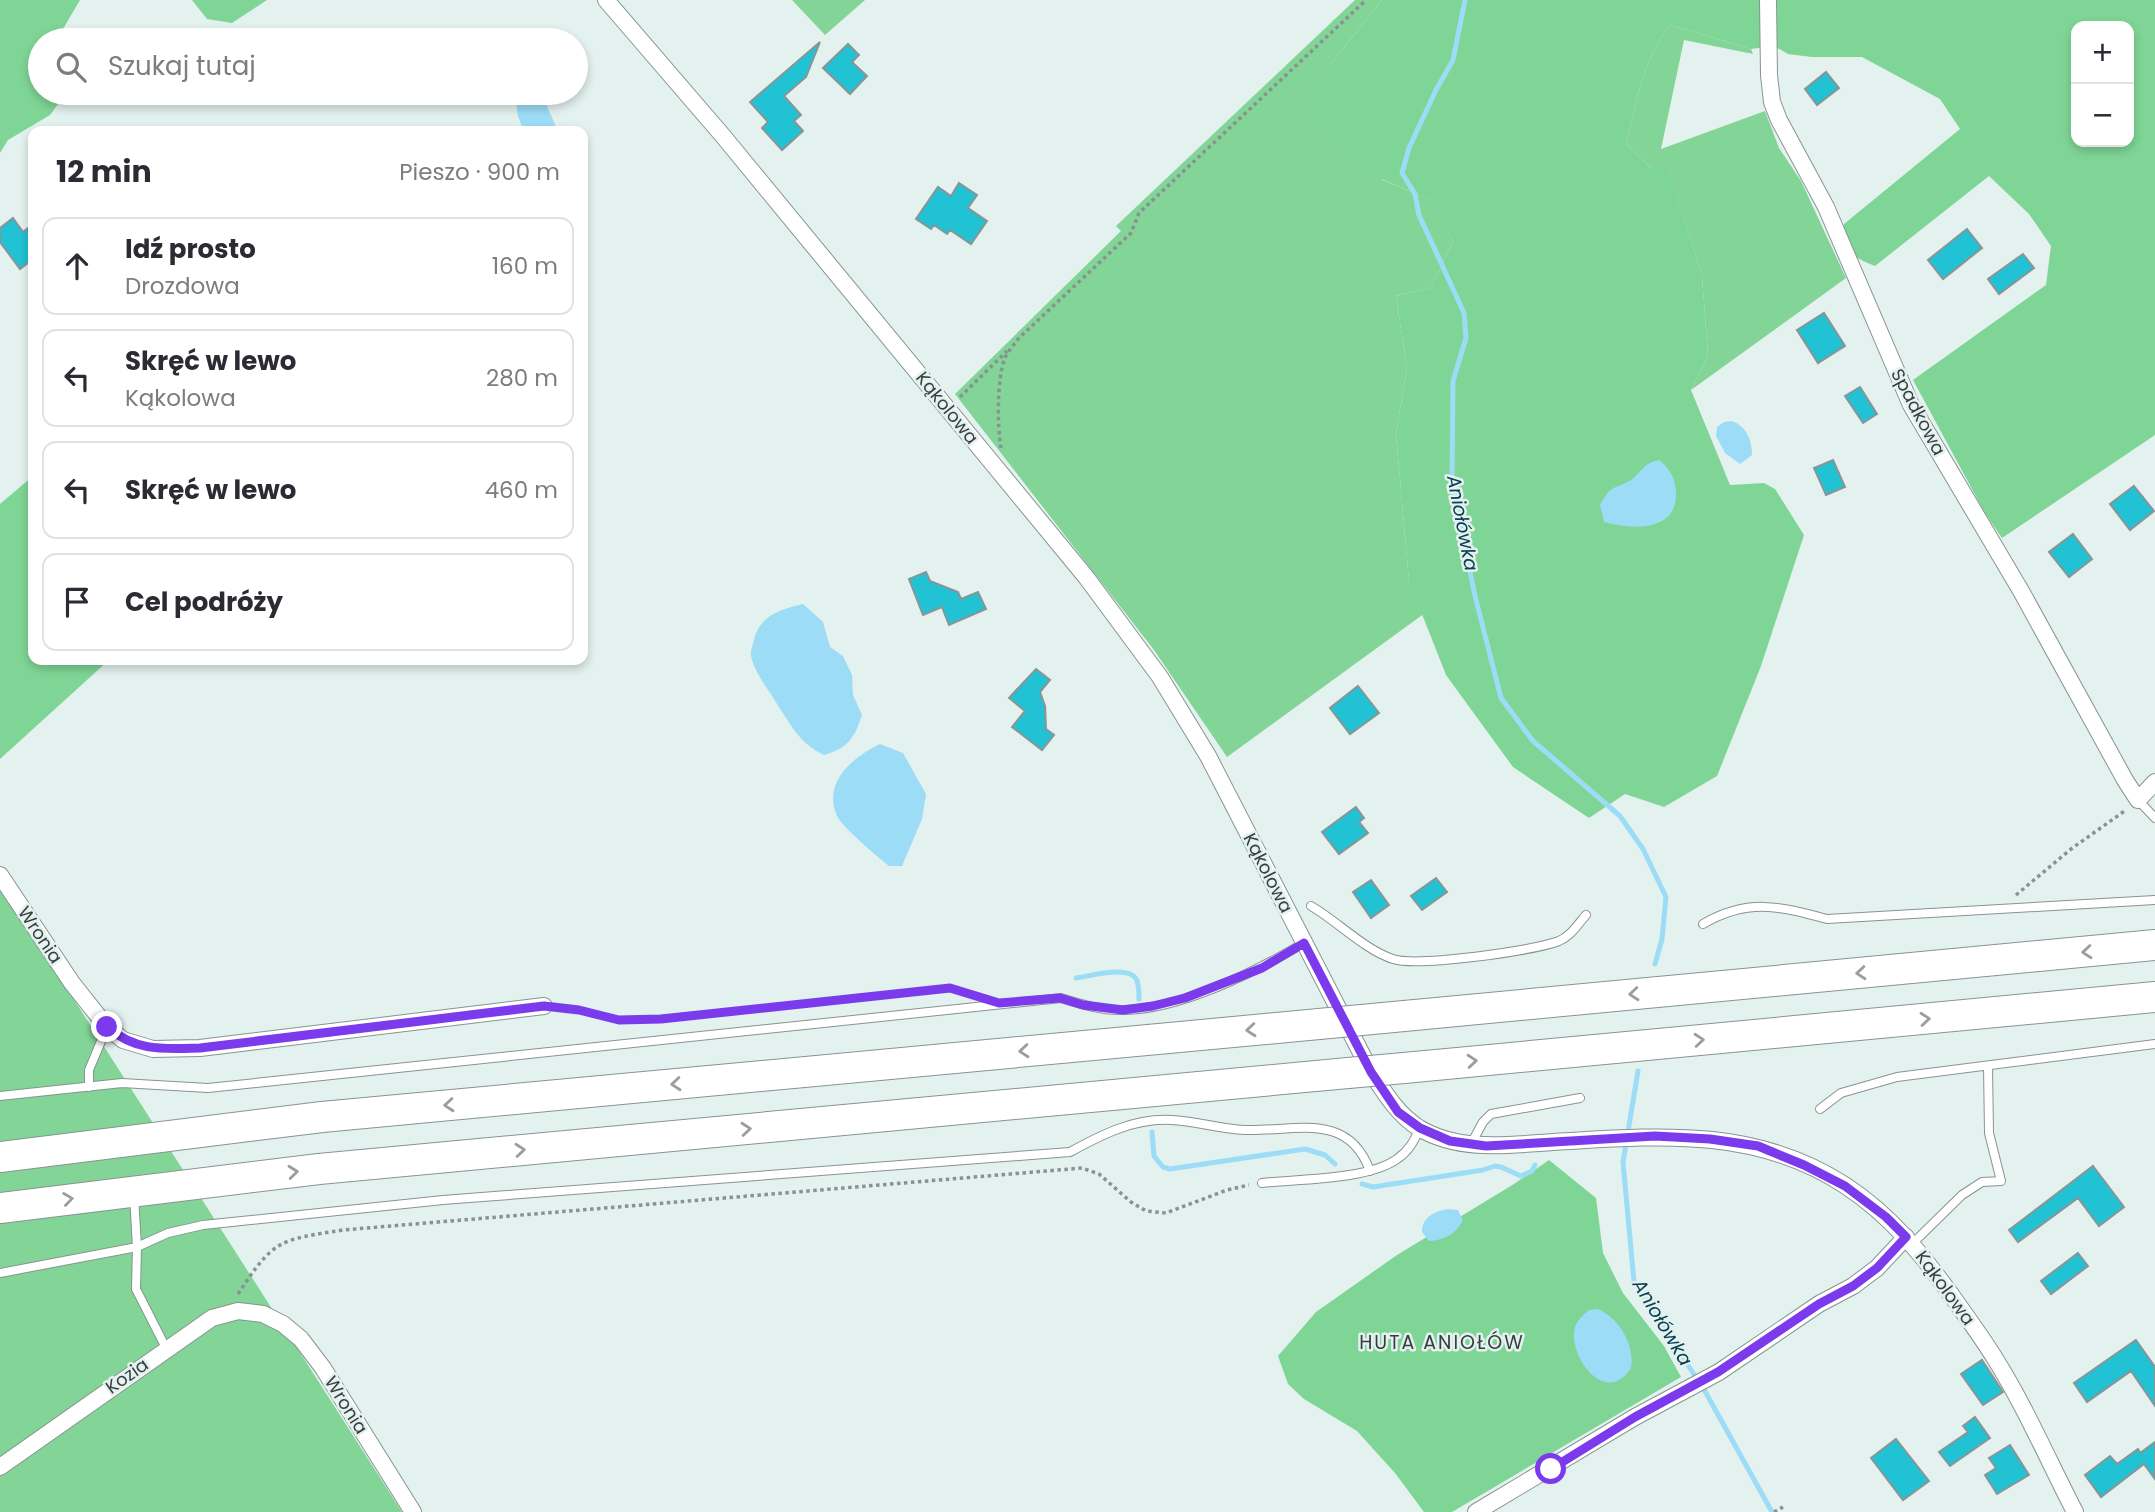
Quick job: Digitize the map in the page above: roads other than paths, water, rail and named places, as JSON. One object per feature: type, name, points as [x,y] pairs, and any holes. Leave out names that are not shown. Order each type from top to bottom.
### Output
[{"type":"highway","points":[[0,1157],[322,1117],[2155,945]]},
{"type":"highway","points":[[0,1208],[333,1167],[2155,997]]},
{"type":"street","name":"Kąkolowa","points":[[606,0],[723,136],[1086,577],[1160,677],[1208,756],[1371,1072],[1398,1112],[1420,1128],[1450,1141],[1486,1146],[1655,1136],[1710,1139],[1758,1146],[1845,1186],[1886,1217],[1909,1240],[1994,1356],[2074,1512]]},
{"type":"street","name":"Spadkowa","points":[[1768,0],[1768,56],[1772,102],[1791,145],[1826,207],[1895,373],[2138,800]]},
{"type":"street","points":[[2138,800],[2155,782]]},
{"type":"street","name":"Wronia","points":[[0,874],[72,983],[107,1027]]},
{"type":"street","points":[[107,1027],[122,1040],[153,1049],[200,1048],[544,1006]]},
{"type":"street","points":[[1476,1512],[1753,1350],[1819,1304],[1853,1286],[1909,1240]]},
{"type":"street","name":"Kozia","points":[[0,1466],[212,1318],[238,1311],[263,1314]]},
{"type":"street","name":"Wronia","points":[[263,1314],[283,1324],[301,1339],[323,1368],[413,1512]]},
{"type":"lane","points":[[2138,800],[2155,818]]},
{"type":"lane","points":[[1703,924],[1725,911],[1753,907],[1787,908],[1827,919],[2155,900]]},
{"type":"lane","points":[[1311,906],[1380,953],[1394,959],[1415,962],[1524,950],[1559,941],[1569,935],[1586,915]]},
{"type":"lane","points":[[0,1096],[141,1083],[208,1088],[1060,998],[1083,1005],[1123,1010],[1185,998],[1262,968],[1304,943]]},
{"type":"lane","points":[[89,1087],[92,1062],[107,1027]]},
{"type":"lane","points":[[1820,1109],[1841,1093],[1897,1077],[2155,1044]]},
{"type":"lane","points":[[1909,1240],[1962,1195],[1982,1182],[2001,1181],[1989,1133],[1988,1066]]},
{"type":"lane","points":[[1471,1144],[1483,1122],[1491,1114],[1580,1098]]},
{"type":"lane","points":[[0,1273],[137,1247],[168,1233],[204,1225],[443,1200],[1070,1152],[1105,1133],[1142,1122],[1170,1120],[1245,1130],[1312,1126],[1327,1129],[1352,1144],[1365,1157],[1370,1171]]},
{"type":"lane","points":[[1262,1183],[1379,1169],[1397,1159],[1411,1146],[1420,1128]]},
{"type":"lane","points":[[133,1190],[137,1247],[136,1289],[166,1349]]},
{"type":"water","points":[[518,105],[546,105],[556,126],[522,126]]},
{"type":"water","points":[[1732,421],[1745,430],[1751,444],[1752,455],[1740,464],[1725,453],[1716,436],[1717,427]]},
{"type":"water","points":[[1659,460],[1671,474],[1676,492],[1675,505],[1670,515],[1651,525],[1640,527],[1604,522],[1600,505],[1607,494],[1613,488],[1631,480],[1649,463]]},
{"type":"water","points":[[803,604],[823,622],[830,647],[843,656],[852,675],[853,695],[862,715],[849,741],[824,755],[802,740],[758,675],[751,656],[757,632],[766,619],[779,611]]},
{"type":"water","points":[[880,744],[903,753],[926,794],[922,819],[902,866],[889,866],[861,842],[840,821],[833,804],[837,782],[843,772],[860,756]]},
{"type":"water","points":[[1448,1209],[1458,1210],[1463,1220],[1449,1235],[1429,1241],[1422,1232],[1424,1222],[1434,1213]]},
{"type":"water","points":[[1598,1309],[1613,1319],[1624,1333],[1632,1359],[1631,1368],[1622,1379],[1612,1382],[1602,1381],[1592,1375],[1578,1355],[1575,1343],[1577,1322],[1589,1310]]},
{"type":"waterway","name":"Aniołówka","points":[[1465,0],[1453,60],[1409,148],[1402,173],[1415,194],[1419,215],[1464,313],[1466,338],[1453,381],[1452,482],[1475,596],[1501,698],[1533,741],[1620,816],[1643,849],[1666,897],[1662,939],[1655,964]]},
{"type":"waterway","points":[[1076,978],[1110,972],[1127,973],[1137,981],[1139,999]]},
{"type":"waterway","name":"Aniołówka","points":[[1638,1071],[1623,1162],[1634,1282],[1706,1393],[1772,1512]]},
{"type":"waterway","points":[[1152,1132],[1154,1156],[1163,1167],[1170,1169],[1305,1149],[1325,1155],[1335,1164]]},
{"type":"waterway","points":[[1362,1184],[1373,1187],[1495,1166],[1521,1176],[1532,1171],[1535,1165]]},
{"type":"district","name":"HUTA ANIOŁÓW","points":[[1442,1342]]}]
